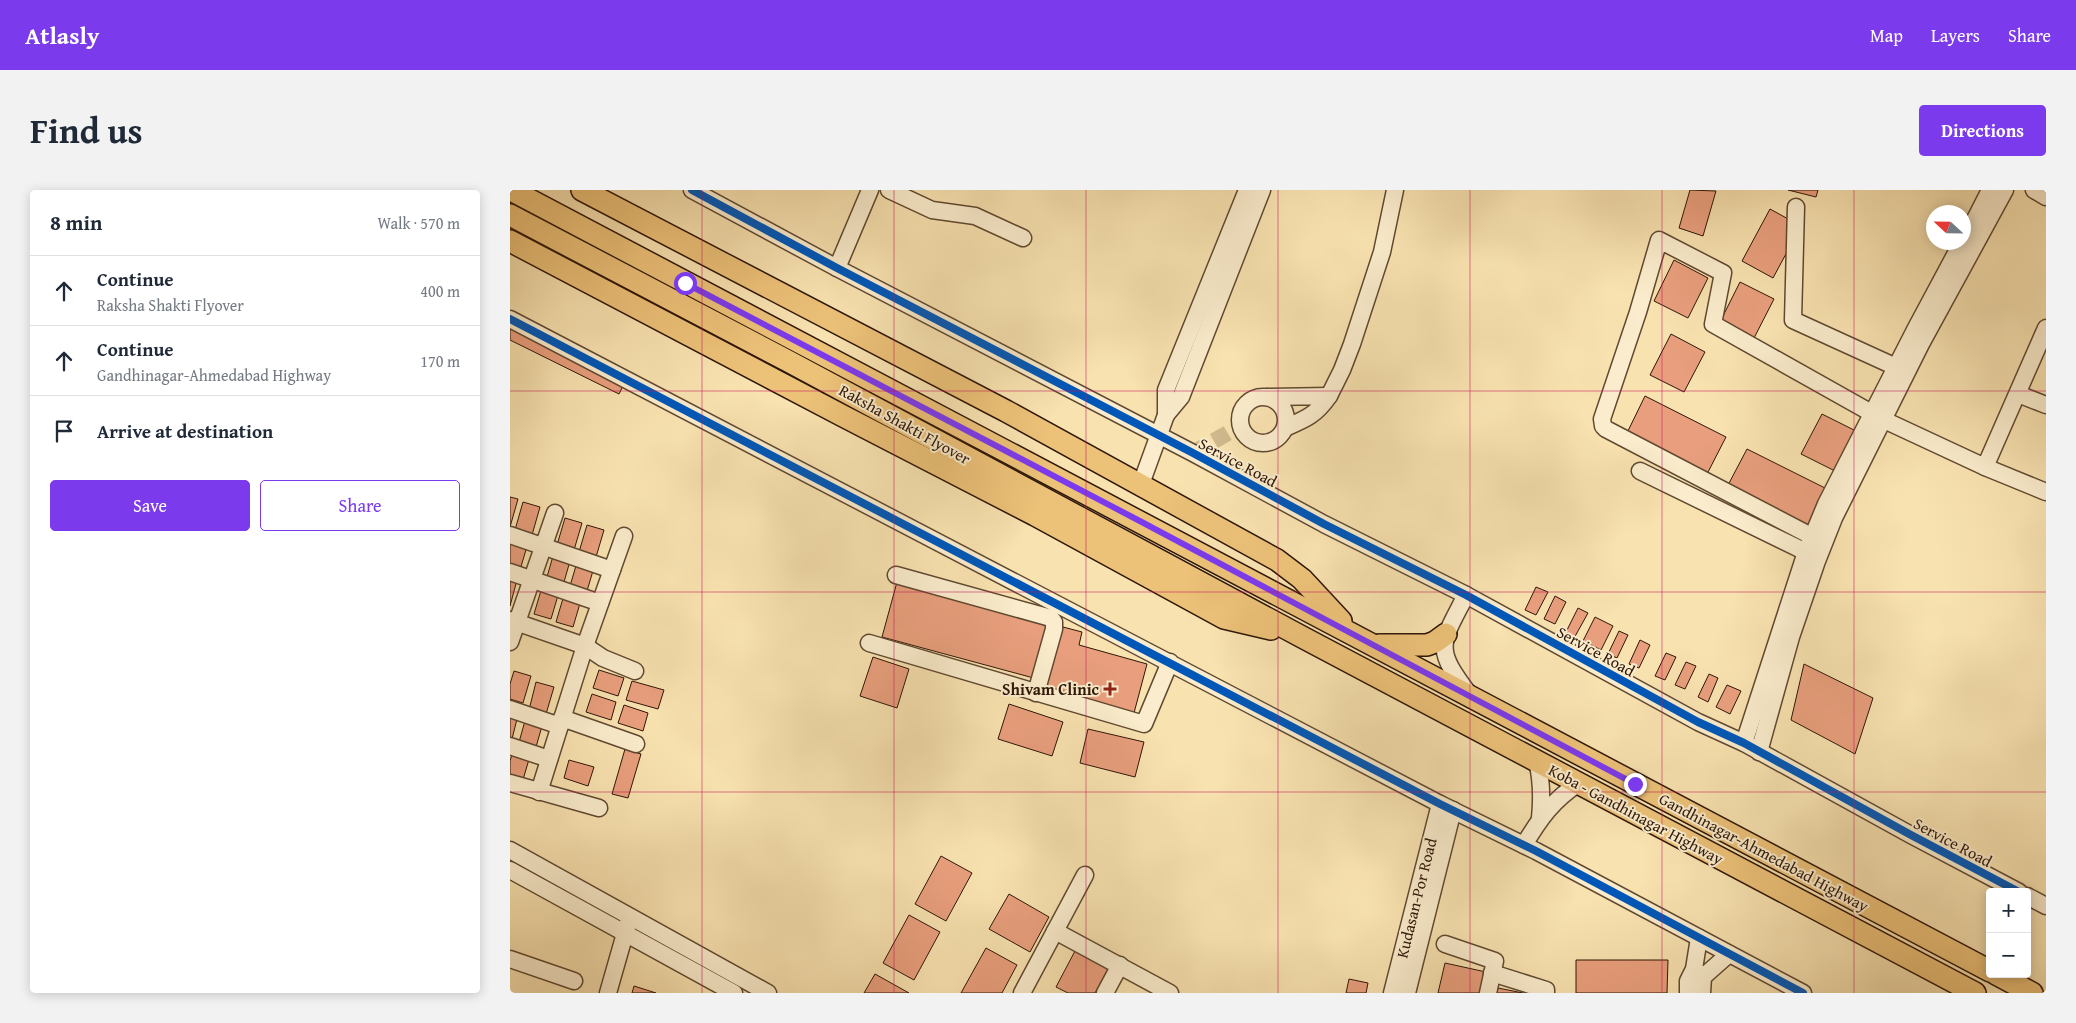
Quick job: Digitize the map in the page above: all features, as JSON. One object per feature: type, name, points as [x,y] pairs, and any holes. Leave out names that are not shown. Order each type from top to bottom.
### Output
[{"type":"main road","name":"Raksha Shakti Flyover","points":[[511,190],[1362,639]]},
{"type":"main road","points":[[582,190],[746,274],[1140,484],[1277,560],[1302,579],[1362,639],[1400,646],[1427,645],[1446,634]]},
{"type":"main road","name":"Raksha Shakti Flyover","points":[[510,215],[788,361],[1298,635]]},
{"type":"main road","points":[[510,240],[1035,515],[1224,618],[1298,635]]},
{"type":"main road","name":"Koba - Gandhinagar Highway","points":[[1298,635],[1975,993]]},
{"type":"main road","name":"Gandhinagar-Ahmedabad Highway","points":[[1362,639],[1986,969]]},
{"type":"main road","points":[[2004,978],[2032,993]]},
{"type":"street","name":"Service Road","points":[[692,190],[1324,524],[1466,596],[1698,722],[1744,743],[2011,888]]},
{"type":"street","points":[[837,268],[870,190]]},
{"type":"street","points":[[889,190],[932,210],[975,216],[1023,238]]},
{"type":"street","points":[[1140,484],[1160,436],[1166,415],[1166,390],[1247,190]]},
{"type":"street","points":[[1166,415],[1181,397],[1262,190]]},
{"type":"street","points":[[1329,396],[1254,399],[1244,407],[1239,420],[1243,432],[1252,441],[1265,444],[1277,438],[1285,428],[1311,416],[1320,409],[1329,396],[1352,344],[1379,261],[1395,190]]},
{"type":"street","points":[[1971,227],[1990,190]]},
{"type":"street","points":[[1759,752],[1785,634],[1810,544],[1826,504],[1921,344],[2005,190]]},
{"type":"street","points":[[1796,207],[1793,320],[1896,367]]},
{"type":"street","points":[[1810,544],[1603,426],[1602,419],[1660,240],[1723,273],[1713,324],[1878,417],[1985,467],[2046,492]]},
{"type":"street","points":[[1744,743],[1785,634],[1878,417],[1896,367],[1959,250]]},
{"type":"street","points":[[510,319],[1803,993]]},
{"type":"street","points":[[1985,467],[2046,328]]},
{"type":"street","points":[[2018,394],[2046,406]]},
{"type":"street","points":[[1267,397],[1279,403],[1283,408],[1286,421],[1285,428]]},
{"type":"street","points":[[1640,471],[1810,544]]},
{"type":"street","points":[[510,642],[513,621],[532,579],[555,513]]},
{"type":"street","points":[[510,535],[612,570]]},
{"type":"street","points":[[539,792],[585,646],[624,536]]},
{"type":"street","points":[[510,572],[600,603]]},
{"type":"street","points":[[896,575],[1052,618],[1054,629],[1036,692]]},
{"type":"street","points":[[1466,596],[1446,634],[1444,645],[1448,666],[1471,697]]},
{"type":"street","points":[[513,621],[585,646],[603,658],[635,670]]},
{"type":"street","points":[[869,643],[1144,724],[1170,662]]},
{"type":"street","points":[[510,709],[636,744]]},
{"type":"street","points":[[510,746],[550,759]]},
{"type":"street","points":[[1537,761],[1542,797],[1540,818]]},
{"type":"street","points":[[510,783],[599,808]]},
{"type":"street","points":[[1524,846],[1540,818],[1561,796],[1579,783]]},
{"type":"street","name":"Kudasan-Por Road","points":[[1407,993],[1418,922],[1446,807]]},
{"type":"street","points":[[510,850],[734,993]]},
{"type":"street","points":[[510,870],[628,924],[768,993]]},
{"type":"street","points":[[1022,993],[1084,875]]},
{"type":"street","points":[[2031,898],[2046,906]]},
{"type":"street","name":"Kudasan-Por Road","points":[[1392,993],[1418,922]]},
{"type":"street","points":[[608,993],[628,924]]},
{"type":"street","points":[[1055,931],[1120,965],[1161,991]]},
{"type":"street","points":[[1699,938],[1700,979]]},
{"type":"street","points":[[1445,944],[1495,961],[1488,993]]},
{"type":"street","points":[[510,948],[530,965]]},
{"type":"street","points":[[1688,993],[1688,981],[1700,979],[1729,954]]},
{"type":"street","points":[[510,959],[574,981]]},
{"type":"street","points":[[1105,993],[1120,965]]},
{"type":"street","points":[[1492,973],[1546,990],[1546,993]]},
{"type":"building","points":[[1690,190],[1716,191],[1703,236],[1679,228]]},
{"type":"building","points":[[1788,190],[1818,190],[1816,197]]},
{"type":"building","points":[[1770,209],[1801,226],[1773,278],[1742,261]]},
{"type":"building","points":[[1674,260],[1708,278],[1688,318],[1654,301]]},
{"type":"building","points":[[1740,282],[1774,299],[1753,340],[1720,322]]},
{"type":"building","points":[[510,328],[624,384],[619,394],[510,340]]},
{"type":"building","points":[[1671,334],[1705,352],[1684,392],[1650,375]]},
{"type":"building","points":[[1645,396],[1726,437],[1706,476],[1626,435]]},
{"type":"building","points":[[1822,414],[1856,431],[1835,471],[1801,454]]},
{"type":"building","points":[[1747,449],[1827,489],[1808,528],[1727,487]]},
{"type":"building","points":[[510,497],[518,499],[510,527]]},
{"type":"building","points":[[523,502],[540,507],[532,535],[515,530]]},
{"type":"building","points":[[565,518],[582,523],[574,550],[557,545]]},
{"type":"building","points":[[587,525],[604,530],[596,557],[579,552]]},
{"type":"building","points":[[510,540],[528,543],[520,570],[510,567]]},
{"type":"building","points":[[555,549],[572,554],[564,582],[547,577]]},
{"type":"building","points":[[578,559],[595,564],[587,591],[570,586]]},
{"type":"building","points":[[510,578],[517,580],[510,606]]},
{"type":"building","points":[[897,582],[1055,625],[1041,680],[882,637]]},
{"type":"building","points":[[542,587],[559,592],[551,619],[534,614]]},
{"type":"building","points":[[1536,587],[1548,592],[1536,615],[1525,610]]},
{"type":"building","points":[[564,595],[581,600],[573,627],[556,622]]},
{"type":"building","points":[[1555,596],[1566,602],[1555,624],[1544,619]]},
{"type":"building","points":[[1578,608],[1588,613],[1573,640],[1564,636]]},
{"type":"building","points":[[1595,617],[1613,626],[1601,650],[1583,641]]},
{"type":"building","points":[[1063,627],[1082,632],[1079,645],[1147,664],[1134,713],[1046,689]]},
{"type":"building","points":[[1619,631],[1628,635],[1617,658],[1608,654]]},
{"type":"building","points":[[1640,640],[1650,645],[1639,668],[1629,664]]},
{"type":"building","points":[[1666,653],[1676,657],[1665,680],[1655,676]]},
{"type":"building","points":[[873,657],[909,669],[897,708],[860,696]]},
{"type":"building","points":[[1686,662],[1696,666],[1685,689],[1675,685]]},
{"type":"building","points":[[1804,664],[1873,698],[1855,754],[1791,720]]},
{"type":"building","points":[[599,670],[624,678],[618,696],[593,688]]},
{"type":"building","points":[[514,671],[531,676],[523,703],[510,699],[510,684]]},
{"type":"building","points":[[1709,674],[1718,678],[1708,702],[1698,697]]},
{"type":"building","points":[[632,681],[664,690],[658,709],[626,700]]},
{"type":"building","points":[[536,682],[554,687],[546,714],[529,710]]},
{"type":"building","points":[[1727,685],[1741,691],[1730,714],[1716,707]]},
{"type":"building","points":[[592,694],[616,702],[611,720],[586,712]]},
{"type":"building","points":[[1009,704],[1063,722],[1052,756],[998,739]]},
{"type":"building","points":[[624,705],[648,713],[643,731],[618,723]]},
{"type":"building","points":[[510,709],[519,711],[512,739],[510,738]]},
{"type":"building","points":[[527,714],[544,719],[536,747],[519,742]]},
{"type":"building","points":[[1088,729],[1144,742],[1135,777],[1080,763]]},
{"type":"building","points":[[625,749],[641,754],[628,798],[612,794]]},
{"type":"building","points":[[513,751],[530,756],[522,783],[510,780],[510,761]]},
{"type":"building","points":[[569,760],[594,767],[588,786],[564,778]]},
{"type":"building","points":[[941,856],[972,873],[946,921],[915,904]]},
{"type":"building","points":[[1009,894],[1049,917],[1030,952],[989,929]]},
{"type":"building","points":[[909,915],[940,932],[914,980],[883,963]]},
{"type":"building","points":[[986,948],[1017,965],[1002,993],[961,993]]},
{"type":"building","points":[[1075,951],[1108,969],[1095,993],[1068,993],[1056,987]]},
{"type":"building","points":[[1576,960],[1668,960],[1667,993],[1576,993]]},
{"type":"building","points":[[1445,963],[1486,972],[1482,993],[1438,993]]},
{"type":"building","points":[[875,974],[909,993],[864,993]]},
{"type":"building","points":[[1349,979],[1368,983],[1366,993],[1346,993]]},
{"type":"building","points":[[634,986],[656,993],[632,993]]},
{"type":"building","points":[[1498,988],[1523,993],[1497,993]]},
{"type":"tunnel","points":[[1193,453],[1240,426]]},
{"type":"cycle path","points":[[692,190],[837,268],[1193,453],[1324,524],[1466,595],[1698,722],[1744,743],[2011,888]]},
{"type":"cycle path","points":[[510,319],[1440,804],[1536,851],[1803,993]]},
{"type":"place","name":"Shivam Clinic","points":[[1110,689]]},
{"type":"route","points":[[685,283],[1136,519],[1635,784]]}]
